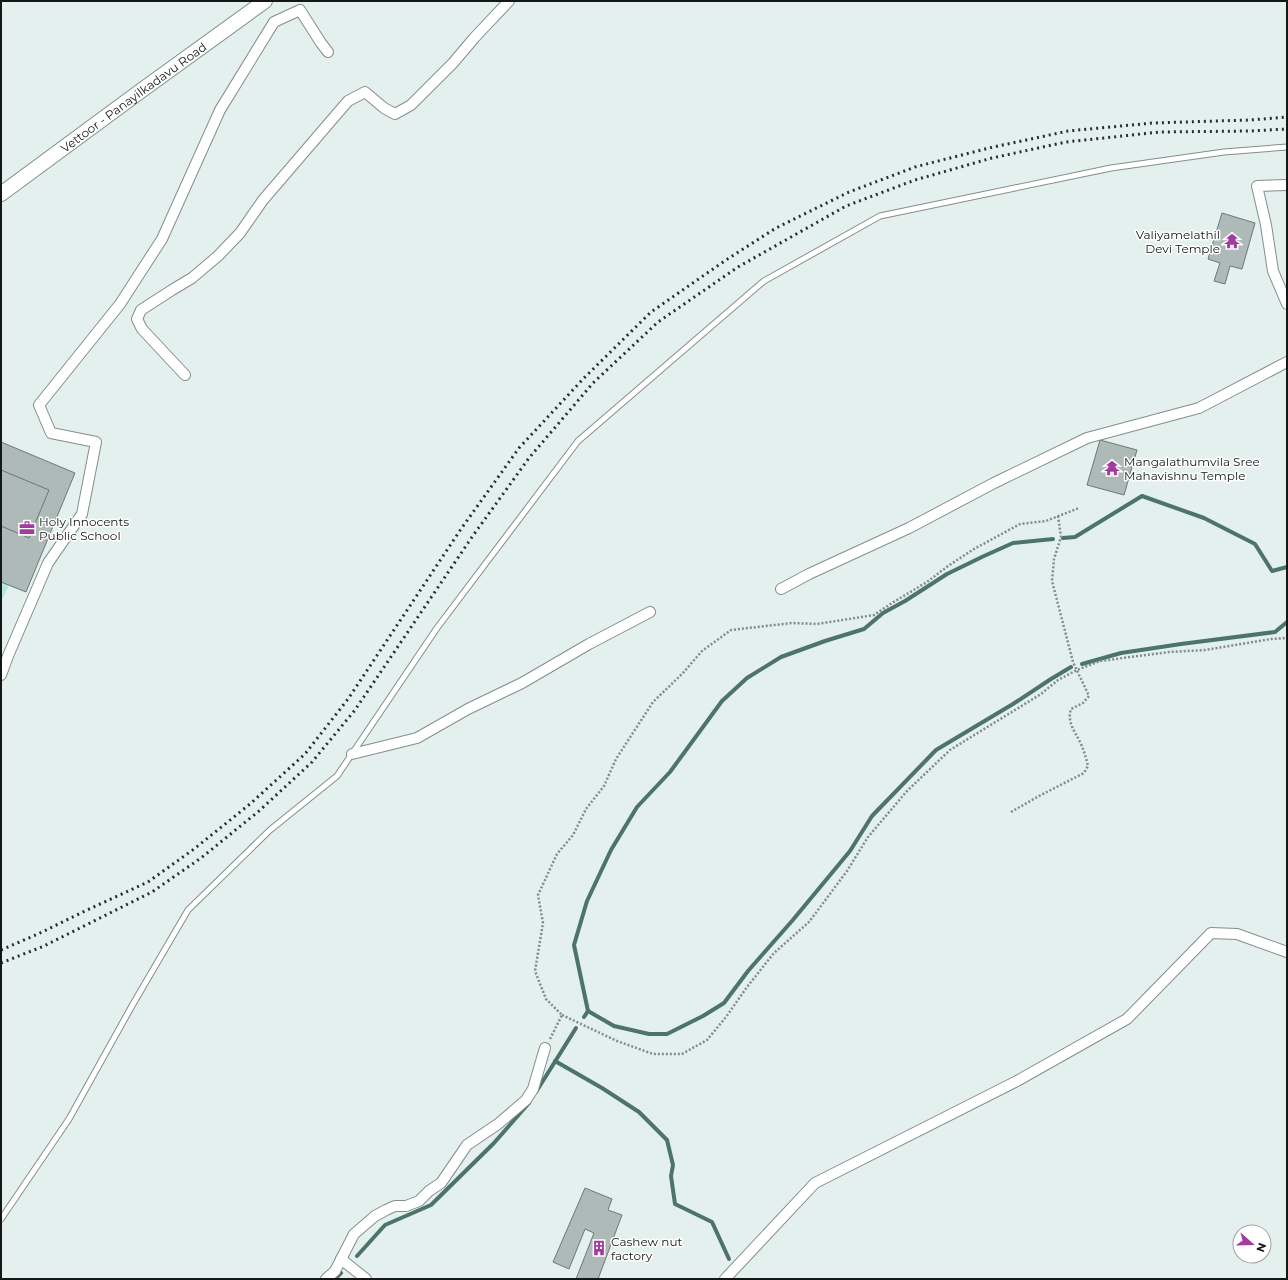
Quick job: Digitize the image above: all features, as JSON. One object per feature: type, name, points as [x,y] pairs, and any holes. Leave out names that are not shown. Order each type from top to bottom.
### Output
[{"type":"main road","name":"Vettoor - Panayilkadavu Road","points":[[1,194],[266,1]]},
{"type":"street","points":[[185,375],[142,329],[137,319],[141,310],[192,278],[240,233],[263,200],[348,101],[365,92],[384,108],[395,114],[411,105],[453,63],[475,37],[510,1]]},
{"type":"street","points":[[1,676],[8,656],[48,563],[82,514],[96,442],[51,433],[39,406],[120,304],[162,239],[220,110],[274,22],[300,10],[321,44],[328,52]]},
{"type":"street","points":[[1287,185],[1257,186],[1266,225],[1273,271],[1287,304]]},
{"type":"street","points":[[781,589],[809,574],[909,528],[994,483],[1087,438],[1199,408],[1287,362]]},
{"type":"street","points":[[352,754],[418,738],[468,709],[522,683],[589,644],[650,612]]},
{"type":"street","points":[[725,1279],[815,1183],[1017,1081],[1127,1019],[1211,933],[1237,934],[1287,952]]},
{"type":"street","points":[[326,1279],[335,1270],[354,1234],[365,1224],[375,1216],[395,1206],[406,1206],[419,1201],[429,1191],[442,1183],[468,1145],[498,1124],[526,1100],[533,1088],[545,1048]]},
{"type":"street","points":[[341,1259],[366,1279]]},
{"type":"lane","points":[[1,1219],[69,1119],[133,1004],[188,910],[270,830],[337,776],[437,628],[578,441],[764,281],[880,216],[1111,168],[1224,152],[1287,147]]},
{"type":"path","points":[[1079,508],[1046,521],[1020,524],[974,549],[927,582],[892,603],[874,616],[817,624],[792,623],[731,630],[702,651],[683,673],[653,702],[616,759],[604,786],[586,809],[573,835],[557,854],[538,895],[543,923],[535,971],[546,999],[562,1015],[617,1041],[653,1054],[682,1054],[707,1040],[774,953],[809,922],[847,871],[868,837],[907,791],[950,750],[1041,694],[1058,680],[1077,670],[1100,661],[1169,652],[1205,650],[1271,638],[1287,638]]},
{"type":"path","points":[[1011,812],[1038,796],[1084,774],[1088,766],[1085,754],[1072,729],[1069,717],[1071,709],[1083,703],[1089,696],[1073,662],[1052,581],[1054,559],[1061,536],[1058,516]]},
{"type":"path","points":[[545,1048],[562,1015]]},
{"type":"green space","points":[[1,577],[11,581],[1,602]]},
{"type":"building","name":"Valiyamelathil Devi Temple","points":[[1222,213],[1255,223],[1242,269],[1230,266],[1225,284],[1214,281],[1220,263],[1208,259]]},
{"type":"building","name":"Mangalathumvila Sree Mahavishnu Temple","points":[[1100,440],[1137,450],[1124,495],[1087,485]]},
{"type":"building","name":"Holy Innocents Public School","points":[[1,442],[75,473],[26,592],[1,582]]},
{"type":"building","points":[[1,470],[49,490],[29,538],[1,526]]},
{"type":"building","name":"Cashew nut factory","points":[[585,1188],[612,1199],[608,1210],[622,1215],[598,1279],[576,1279],[594,1233],[585,1229],[569,1269],[553,1262]]},
{"type":"waterway","points":[[1063,538],[1075,537],[1142,496],[1204,518],[1255,544],[1272,571],[1287,567]]},
{"type":"waterway","points":[[588,1011],[574,945],[587,901],[611,850],[637,807],[670,772],[722,701],[747,678],[781,657],[864,629],[883,613],[905,601],[947,574],[1013,543],[1053,539]]},
{"type":"waterway","points":[[1082,664],[1121,653],[1275,632],[1287,622]]},
{"type":"waterway","points":[[584,1017],[588,1011],[614,1026],[649,1034],[667,1034],[703,1016],[724,1003],[748,971],[850,851],[872,816],[936,750],[1071,667]]},
{"type":"waterway","points":[[536,1092],[576,1028]]},
{"type":"waterway","points":[[555,1061],[602,1088],[639,1112],[667,1140],[673,1165],[671,1176],[675,1204],[712,1222],[729,1259]]},
{"type":"waterway","points":[[357,1256],[385,1225],[431,1205],[494,1143],[529,1103]]},
{"type":"waterway","points":[[335,1279],[341,1273]]},
{"type":"railway","points":[[1,950],[148,882],[194,849],[250,804],[305,754],[348,699],[461,529],[519,448],[584,378],[651,312],[726,260],[776,228],[849,192],[915,167],[989,148],[1068,131],[1153,123],[1250,120],[1287,117]]},
{"type":"railway","points":[[1,963],[44,946],[152,892],[201,858],[259,811],[312,762],[355,710],[472,537],[529,458],[593,383],[658,322],[738,267],[846,206],[915,180],[992,158],[1066,142],[1160,132],[1287,129]]},
{"type":"place","name":"Valiyamelathil Devi Temple","points":[[1232,241]]},
{"type":"place","name":"Mangalathumvila Sree Mahavishnu Temple","points":[[1112,468]]},
{"type":"place","name":"Holy Innocents Public School","points":[[27,528]]},
{"type":"place","name":"Cashew nut factory","points":[[599,1248]]}]
